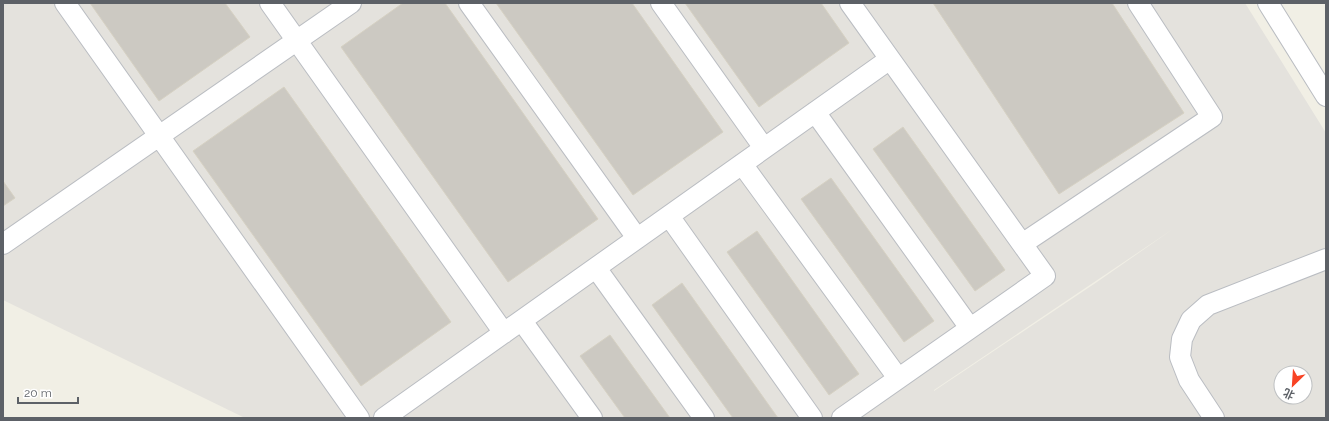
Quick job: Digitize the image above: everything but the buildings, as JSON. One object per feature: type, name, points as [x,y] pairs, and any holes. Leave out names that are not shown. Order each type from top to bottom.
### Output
[{"type":"street","points":[[65,3],[359,418]]},
{"type":"street","points":[[270,3],[504,333]]},
{"type":"street","points":[[3,244],[351,3]]},
{"type":"street","points":[[469,3],[637,238]]},
{"type":"street","points":[[661,3],[764,148]]},
{"type":"street","points":[[842,418],[1045,276],[850,3]]},
{"type":"street","points":[[1022,244],[1212,117],[1138,3]]},
{"type":"street","points":[[1268,3],[1326,96]]},
{"type":"street","points":[[384,418],[890,59]]},
{"type":"street","points":[[815,112],[970,328]]},
{"type":"street","points":[[742,164],[898,378]]},
{"type":"street","points":[[669,216],[812,418]]},
{"type":"street","points":[[1214,418],[1189,380],[1180,357],[1182,339],[1191,320],[1208,305],[1326,259]]},
{"type":"street","points":[[596,268],[704,418]]},
{"type":"street","points":[[522,321],[592,418]]},
{"type":"shaded area","points":[[3,3],[1245,3],[1326,133],[1326,418],[245,418],[3,300]],"holes":[[[1173,229],[1097,282],[934,391]]]}]
